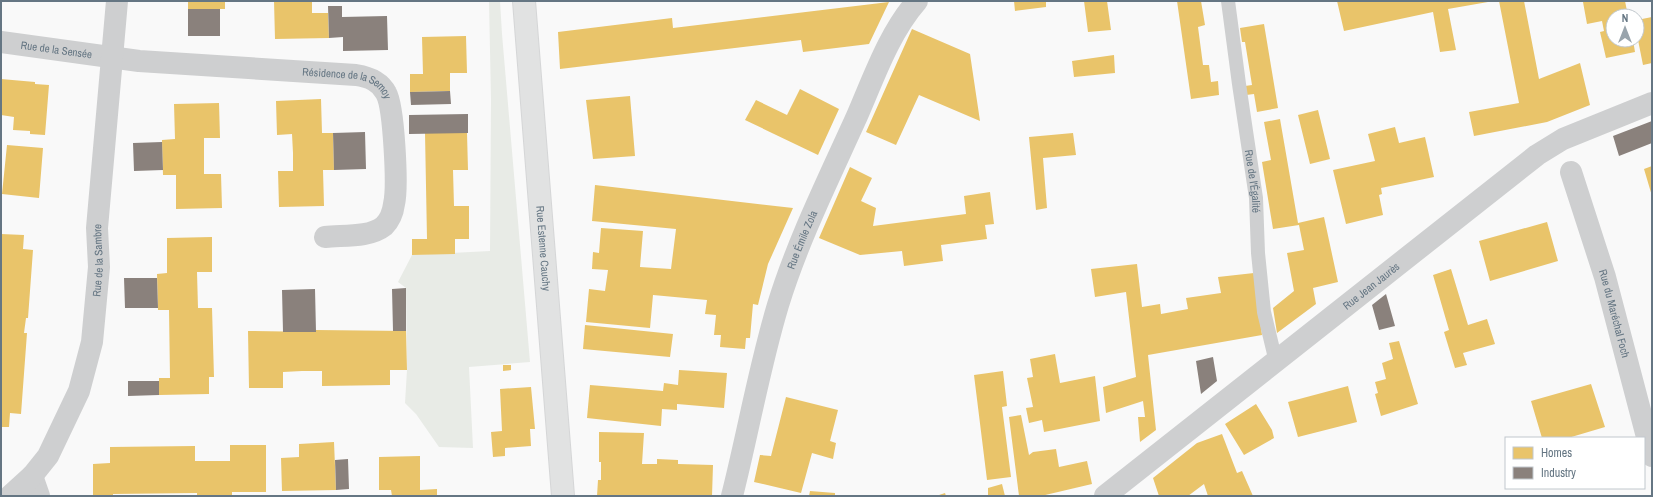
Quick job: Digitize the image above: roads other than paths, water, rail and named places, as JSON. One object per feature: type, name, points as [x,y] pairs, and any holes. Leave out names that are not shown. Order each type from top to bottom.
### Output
[{"type":"main road","name":"Rue Estenne Cauchy","points":[[524,1],[563,496]]},
{"type":"street","name":"Rue de la Sambre","points":[[10,496],[32,476],[48,456],[79,391],[92,342],[99,267],[97,228],[117,1]]},
{"type":"street","name":"Rue Émile Zola","points":[[732,496],[765,351],[786,280],[810,220],[885,54],[902,21],[917,1]]},
{"type":"street","name":"Rue de la Sensée","points":[[1,42],[111,58]]},
{"type":"street","name":"Résidence de la Semoy","points":[[111,58],[356,75],[368,77],[379,83],[386,92],[391,104],[396,192],[390,217],[384,225],[374,232],[325,237]]},
{"type":"street","name":"Rue Jean Jaurès","points":[[1105,496],[1537,155],[1563,139],[1652,103]]},
{"type":"street","name":"Rue du Maréchal Foch","points":[[1571,172],[1604,277],[1652,456]]},
{"type":"street","points":[[32,476],[39,496]]},
{"type":"lane","name":"Rue de l'Égalité","points":[[1228,1],[1256,198],[1258,253],[1264,312],[1276,362]]}]
